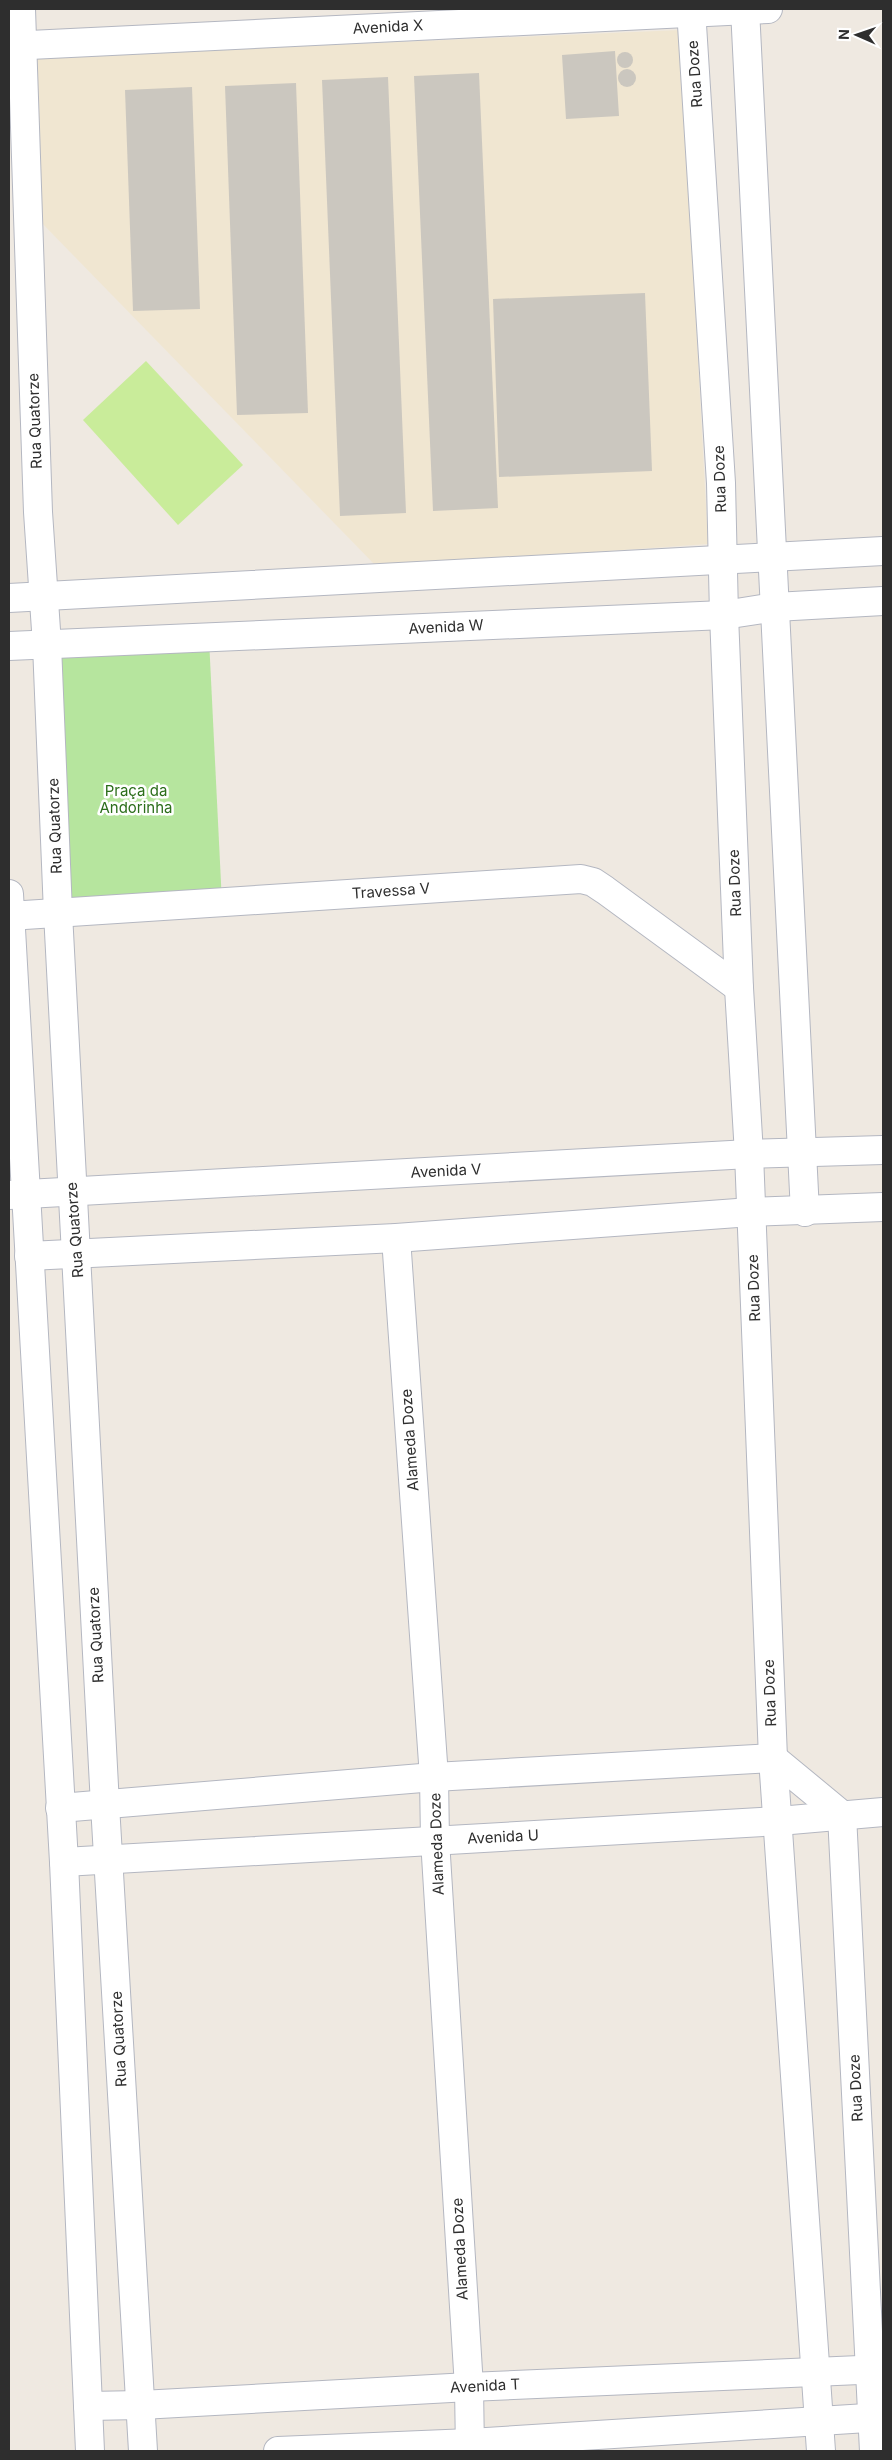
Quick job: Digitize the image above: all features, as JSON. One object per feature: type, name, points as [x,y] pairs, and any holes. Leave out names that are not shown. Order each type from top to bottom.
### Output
[{"type":"street","name":"Rua Quatorze","points":[[21,9],[15,45],[20,310],[38,512],[47,645],[72,1192],[77,1255],[105,1805],[143,2451]]},
{"type":"street","name":"Avenida X","points":[[15,45],[753,9]]},
{"type":"street","points":[[753,9],[772,557],[805,1212]]},
{"type":"street","name":"Rua Doze","points":[[691,11],[721,483],[722,559],[739,988],[749,1154],[773,1758],[779,1821],[821,2451]]},
{"type":"street","points":[[9,598],[883,551]]},
{"type":"street","name":"Avenida W","points":[[9,646],[724,615],[775,607],[883,601]]},
{"type":"street","name":"Travessa V","points":[[9,916],[581,879],[593,882],[606,890],[739,988]]},
{"type":"street","points":[[9,894],[17,1195],[28,1256],[64,1862],[90,2451]]},
{"type":"street","name":"Avenida V","points":[[17,1195],[749,1154],[802,1154],[883,1150]]},
{"type":"street","points":[[28,1256],[396,1238],[751,1212],[805,1212],[883,1207]]},
{"type":"street","name":"Alameda Doze","points":[[396,1238],[434,1778],[435,1840],[470,2447]]},
{"type":"street","points":[[60,1808],[434,1778],[773,1758],[842,1815]]},
{"type":"street","name":"Avenida U","points":[[64,1862],[779,1821],[883,1812]]},
{"type":"street","name":"Rua Doze","points":[[842,1815],[877,2370],[878,2417],[874,2451]]},
{"type":"street","name":"Avenida T","points":[[88,2406],[141,2405],[468,2387],[877,2370]]},
{"type":"street","points":[[278,2451],[470,2447],[878,2417]]},
{"type":"shaded area","points":[[680,30],[708,544],[377,567],[36,217],[29,58]]},
{"type":"green space","points":[[146,361],[243,465],[178,525],[83,420]]},
{"type":"green space","name":"Praça da Andorinha","points":[[209,639],[222,903],[60,911],[48,646]]},
{"type":"building","points":[[615,51],[619,116],[566,119],[562,55]]},
{"type":"building","points":[[622,52],[628,52],[633,57],[631,66],[622,68],[617,63],[617,57]]},
{"type":"building","points":[[627,69],[633,72],[636,78],[633,84],[627,87],[621,84],[618,78],[621,72]]},
{"type":"building","points":[[479,73],[498,508],[433,511],[414,76]]},
{"type":"building","points":[[388,77],[406,513],[340,516],[322,80]]},
{"type":"building","points":[[296,83],[308,413],[237,415],[225,86]]},
{"type":"building","points":[[192,87],[200,309],[133,311],[125,90]]},
{"type":"building","points":[[645,293],[652,471],[499,477],[493,299]]}]
